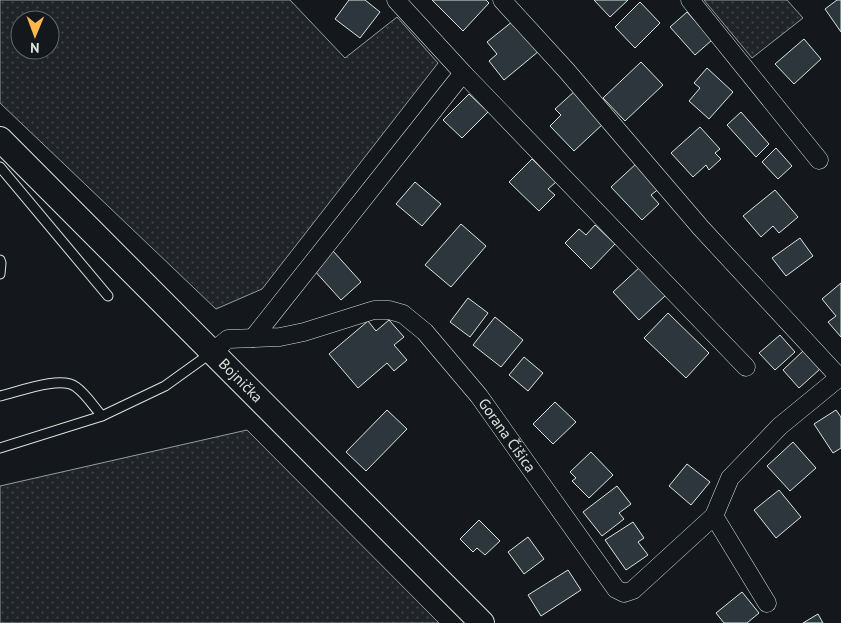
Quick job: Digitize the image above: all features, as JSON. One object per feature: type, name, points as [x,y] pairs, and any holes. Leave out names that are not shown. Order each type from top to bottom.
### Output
[{"type":"main road","name":"Bojnička","points":[[0,140],[482,623]]},
{"type":"street","points":[[396,0],[463,74],[746,367]]},
{"type":"street","name":"Gorana Čišica","points":[[211,353],[228,339],[280,337],[304,332],[374,310],[389,310],[404,314],[425,332],[479,396],[616,588],[624,593],[633,590],[714,516],[730,478],[780,426],[840,376],[701,228],[566,70],[502,0]]},
{"type":"street","points":[[690,0],[819,160]]},
{"type":"street","points":[[253,338],[463,74]]},
{"type":"street","points":[[714,516],[767,603]]},
{"type":"lane","points":[[0,167],[108,296]]},
{"type":"lane","points":[[0,260],[2,264],[0,274]]},
{"type":"lane","points":[[0,448],[102,416],[165,386],[211,353]]},
{"type":"lane","points":[[0,396],[55,382],[66,382],[76,386],[102,416]]},
{"type":"shaded area","points":[[0,0],[290,0],[345,58],[397,17],[438,63],[262,289],[216,309],[0,103]]},
{"type":"shaded area","points":[[704,0],[787,0],[803,18],[752,58]]},
{"type":"shaded area","points":[[247,430],[439,623],[0,623],[0,486]]},
{"type":"building","points":[[349,0],[365,0],[380,12],[360,38],[335,19]]},
{"type":"building","points":[[432,0],[486,0],[489,3],[463,31]]},
{"type":"building","points":[[594,0],[628,0],[610,17]]},
{"type":"building","points":[[837,0],[841,0],[841,32],[825,9]]},
{"type":"building","points":[[640,2],[660,23],[635,48],[615,27]]},
{"type":"building","points":[[687,12],[712,40],[695,55],[670,27]]},
{"type":"building","points":[[513,21],[539,51],[504,80],[489,61],[497,54],[487,42]]},
{"type":"building","points":[[804,39],[821,59],[794,84],[775,64]]},
{"type":"building","points":[[641,62],[663,85],[625,121],[603,98]]},
{"type":"building","points":[[707,68],[733,92],[709,119],[689,101],[700,88],[694,83]]},
{"type":"building","points":[[575,91],[604,123],[574,151],[550,126],[561,115],[555,109]]},
{"type":"building","points":[[469,94],[488,112],[462,138],[443,120]]},
{"type":"building","points":[[741,112],[769,144],[756,157],[727,125]]},
{"type":"building","points":[[700,127],[720,149],[715,153],[721,159],[709,170],[706,165],[693,177],[671,153]]},
{"type":"building","points":[[776,148],[792,166],[778,179],[762,162]]},
{"type":"building","points":[[532,159],[556,182],[548,189],[555,195],[539,211],[509,182]]},
{"type":"building","points":[[637,163],[660,188],[651,195],[659,204],[642,220],[611,187]]},
{"type":"building","points":[[415,182],[441,204],[422,226],[396,204]]},
{"type":"building","points":[[775,190],[798,217],[779,233],[773,226],[761,237],[743,216]]},
{"type":"building","points":[[461,224],[486,246],[451,287],[425,265]]},
{"type":"building","points":[[595,225],[615,244],[591,269],[565,243],[579,229],[586,235]]},
{"type":"building","points":[[800,238],[813,256],[786,276],[772,258]]},
{"type":"building","points":[[333,251],[361,282],[341,300],[313,269]]},
{"type":"building","points":[[640,267],[666,295],[639,320],[613,292]]},
{"type":"building","points":[[841,283],[841,337],[828,322],[836,316],[822,299]]},
{"type":"building","points":[[468,298],[488,313],[470,337],[450,322]]},
{"type":"building","points":[[668,313],[709,353],[686,378],[644,338]]},
{"type":"building","points":[[495,317],[523,340],[501,367],[473,345]]},
{"type":"building","points":[[389,320],[404,337],[394,345],[407,360],[394,371],[387,363],[358,388],[329,354],[368,321],[376,331]]},
{"type":"building","points":[[780,335],[795,352],[775,370],[759,353]]},
{"type":"building","points":[[804,350],[820,369],[799,388],[783,370]]},
{"type":"building","points":[[524,357],[543,373],[528,391],[509,375]]},
{"type":"building","points":[[555,402],[576,422],[553,444],[533,424]]},
{"type":"building","points":[[387,410],[407,429],[366,471],[346,452]]},
{"type":"building","points":[[836,410],[841,417],[841,448],[833,453],[814,424]]},
{"type":"building","points":[[793,442],[816,468],[790,491],[767,466]]},
{"type":"building","points":[[591,452],[613,475],[589,498],[572,481],[576,478],[570,472]]},
{"type":"building","points":[[687,464],[710,482],[691,505],[669,486]]},
{"type":"building","points":[[617,486],[631,504],[619,513],[624,519],[602,536],[583,512]]},
{"type":"building","points":[[779,490],[801,517],[776,538],[754,510]]},
{"type":"building","points":[[479,520],[500,541],[485,555],[477,548],[473,552],[460,539]]},
{"type":"building","points":[[633,522],[644,538],[638,542],[648,555],[626,570],[605,540]]},
{"type":"building","points":[[528,537],[544,559],[524,574],[508,552]]},
{"type":"building","points":[[568,570],[581,590],[541,616],[528,595]]},
{"type":"building","points":[[742,592],[759,613],[747,623],[724,623],[716,613]]},
{"type":"building","points":[[818,614],[823,623],[803,623]]}]
